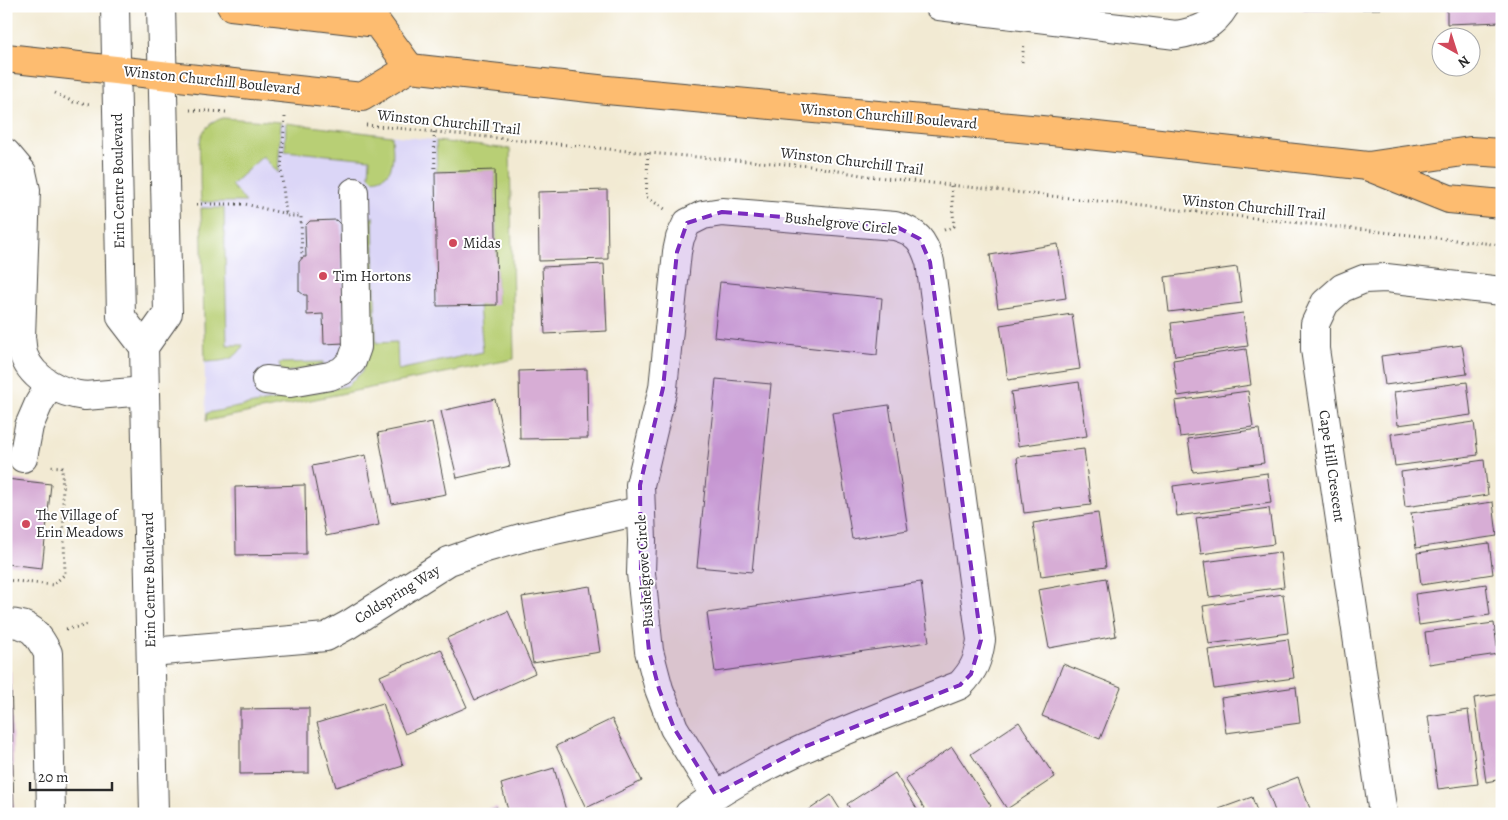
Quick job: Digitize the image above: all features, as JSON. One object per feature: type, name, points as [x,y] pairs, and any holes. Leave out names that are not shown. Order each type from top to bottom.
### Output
[{"type":"main road","points":[[231,6],[377,23],[410,68]]},
{"type":"main road","name":"Winston Churchill Boulevard","points":[[6,58],[362,97],[410,68],[607,90],[1042,130],[1368,166],[1470,151],[1502,153]]},
{"type":"main road","name":"Winston Churchill Boulevard","points":[[1368,166],[1449,199],[1502,204]]},
{"type":"street","name":"Erin Centre Boulevard","points":[[115,6],[121,317],[144,347],[154,814]]},
{"type":"street","points":[[144,347],[168,313],[161,6]]},
{"type":"street","points":[[939,6],[1176,35],[1196,31],[1212,23],[1225,6]]},
{"type":"street","points":[[6,153],[22,172],[26,190],[21,337],[24,357],[35,374],[50,385],[65,392],[85,396],[145,391]]},
{"type":"street","points":[[266,380],[290,383],[330,376],[342,371],[352,361],[356,347],[354,192]]},
{"type":"street","name":"Bushelgrove Circle","points":[[716,794],[674,728],[659,689],[650,651],[641,573],[640,485],[663,388],[680,238],[687,223],[703,215],[722,212],[895,226],[907,230],[920,239]]},
{"type":"street","points":[[689,814],[716,794],[804,748],[960,685],[971,674],[979,657],[981,640],[930,262],[920,239]]},
{"type":"street","name":"Cape Hill Crescent","points":[[1383,814],[1315,349],[1315,324],[1325,303],[1342,288],[1364,279],[1386,278],[1502,291]]},
{"type":"street","points":[[33,462],[29,426],[39,403],[50,385]]},
{"type":"street","name":"Coldspring Way","points":[[151,652],[326,637],[449,561],[528,536],[640,511]]},
{"type":"street","points":[[6,623],[17,623],[37,633],[48,653],[51,814]]},
{"type":"path","points":[[574,6],[574,12]]},
{"type":"path","points":[[49,93],[57,94],[74,102]]},
{"type":"path","points":[[199,111],[235,113]]},
{"type":"path","points":[[277,116],[295,117]]},
{"type":"path","points":[[285,116],[282,170],[286,214]]},
{"type":"path","name":"Winston Churchill Trail","points":[[363,125],[648,153],[810,166],[868,176],[1502,245]]},
{"type":"path","points":[[434,132],[435,172]]},
{"type":"path","points":[[648,153],[646,197],[687,223]]},
{"type":"path","points":[[920,239],[954,226],[951,185]]},
{"type":"path","points":[[196,204],[245,204],[286,214],[287,216],[301,216],[302,259]]},
{"type":"path","points":[[6,580],[52,585],[65,574],[62,467],[33,462]]},
{"type":"path","points":[[64,630],[89,625]]},
{"type":"highlighted area","points":[[722,212],[895,226],[920,239],[930,262],[981,640],[971,674],[960,685],[804,747],[715,794],[674,728],[659,689],[649,651],[641,573],[640,485],[663,388],[677,252],[687,223]]},
{"type":"shaded area","points":[[223,118],[286,123],[510,149],[514,359],[206,421],[199,140],[205,129],[213,121]]},
{"type":"green space","points":[[223,118],[281,122],[278,173],[263,156],[231,185],[246,202],[201,202],[201,136],[208,126]]},
{"type":"green space","points":[[286,123],[392,136],[393,157],[390,170],[381,178],[373,180],[369,176],[370,159],[285,151]]},
{"type":"green space","points":[[436,141],[510,149],[514,359],[206,421],[207,413],[347,386],[362,372],[365,363],[362,228],[373,216],[376,343],[397,342],[398,370],[483,352],[479,305],[497,304],[495,171],[437,172]]},
{"type":"green space","points":[[201,208],[224,208],[227,345],[243,345],[236,355],[227,360],[205,362]]},
{"type":"green space","points":[[323,362],[323,365],[286,372],[281,370],[279,363]]},
{"type":"building","points":[[1302,6],[1380,6],[1380,9],[1302,10]]},
{"type":"building","points":[[1447,6],[1502,6],[1502,22],[1447,24]]},
{"type":"building","points":[[495,170],[497,305],[437,306],[435,172]]},
{"type":"building","points":[[607,190],[608,259],[539,261],[538,192]]},
{"type":"building","name":"Tim Hortons","points":[[336,220],[341,225],[344,343],[324,344],[323,314],[307,315],[307,295],[299,291],[299,262],[303,257],[306,257],[305,226],[310,221]]},
{"type":"building","points":[[1058,244],[1066,298],[998,308],[990,255]]},
{"type":"building","points":[[604,264],[607,331],[545,334],[542,267]]},
{"type":"building","points":[[1237,267],[1242,303],[1169,312],[1165,277]]},
{"type":"building","points":[[720,282],[882,298],[877,355],[714,337]]},
{"type":"building","points":[[1243,313],[1248,346],[1175,356],[1171,323]]},
{"type":"building","points":[[1072,314],[1080,369],[1008,380],[1000,325]]},
{"type":"building","points":[[1462,345],[1467,374],[1385,385],[1381,356]]},
{"type":"building","points":[[1246,349],[1251,385],[1178,396],[1173,360]]},
{"type":"building","points":[[587,369],[588,438],[520,439],[519,371]]},
{"type":"building","points":[[716,379],[771,384],[752,572],[697,567]]},
{"type":"building","points":[[1079,382],[1087,436],[1018,446],[1011,392]]},
{"type":"building","points":[[1467,382],[1471,415],[1398,425],[1394,392]]},
{"type":"building","points":[[1248,391],[1253,427],[1180,437],[1175,401]]},
{"type":"building","points":[[495,399],[510,466],[457,478],[441,411]]},
{"type":"building","points":[[889,405],[908,530],[852,539],[832,413]]},
{"type":"building","points":[[432,422],[446,494],[392,504],[378,433]]},
{"type":"building","points":[[1474,422],[1478,455],[1395,466],[1391,434]]},
{"type":"building","points":[[1259,429],[1264,463],[1193,472],[1188,439]]},
{"type":"building","points":[[1084,449],[1091,505],[1024,513],[1017,457]]},
{"type":"building","points":[[366,455],[379,525],[326,536],[312,466]]},
{"type":"building","points":[[1484,460],[1488,495],[1405,507],[1401,472]]},
{"type":"building","points":[[1267,473],[1271,503],[1177,516],[1173,486]]},
{"type":"building","name":"The Village of Erin Meadows","points":[[6,479],[51,484],[42,568],[6,564]]},
{"type":"building","points":[[305,485],[306,554],[236,555],[235,487]]},
{"type":"building","points":[[1493,502],[1497,536],[1416,548],[1411,513]]},
{"type":"building","points":[[1269,508],[1274,544],[1201,554],[1196,518]]},
{"type":"building","points":[[1098,513],[1106,567],[1041,576],[1033,523]]},
{"type":"building","points":[[1489,543],[1493,574],[1421,585],[1417,553]]},
{"type":"building","points":[[1280,552],[1284,587],[1209,597],[1204,562]]},
{"type":"building","points":[[1106,578],[1116,636],[1049,648],[1038,590]]},
{"type":"building","points":[[921,582],[929,642],[715,672],[707,613]]},
{"type":"building","points":[[1486,584],[1490,615],[1419,625],[1415,594]]},
{"type":"building","points":[[590,586],[600,652],[533,663],[522,597]]},
{"type":"building","points":[[1283,594],[1288,633],[1209,644],[1203,606]]},
{"type":"building","points":[[508,611],[535,673],[475,700],[447,638]]},
{"type":"building","points":[[1494,623],[1498,654],[1429,664],[1425,632]]},
{"type":"building","points":[[1288,639],[1294,678],[1214,689],[1208,650]]},
{"type":"building","points":[[441,649],[467,707],[405,734],[380,676]]},
{"type":"building","points":[[1063,664],[1121,687],[1100,739],[1042,716]]},
{"type":"building","points":[[11,671],[14,814],[6,814],[6,672]]},
{"type":"building","points":[[1296,687],[1300,723],[1226,733],[1221,698]]},
{"type":"building","points":[[1502,694],[1502,779],[1486,782],[1474,698]]},
{"type":"building","points":[[383,703],[403,766],[336,787],[317,723]]},
{"type":"building","points":[[309,708],[309,773],[240,774],[240,709]]},
{"type":"building","points":[[1468,710],[1478,784],[1438,789],[1428,716]]},
{"type":"building","points":[[612,719],[642,781],[586,808],[556,746]]},
{"type":"building","points":[[1019,722],[1055,777],[1007,809],[971,754]]},
{"type":"building","points":[[952,747],[991,806],[980,814],[928,814],[905,779]]},
{"type":"building","points":[[554,768],[567,814],[509,814],[501,784]]},
{"type":"building","points":[[895,773],[920,814],[853,814],[847,804]]},
{"type":"building","points":[[1298,777],[1312,814],[1276,814],[1267,789]]},
{"type":"building","points":[[831,795],[843,814],[803,814]]},
{"type":"building","points":[[1252,797],[1258,814],[1221,814],[1219,809]]},
{"type":"building","points":[[497,807],[499,814],[473,814],[473,813]]},
{"type":"place","name":"Midas","points":[[453,243]]},
{"type":"place","name":"Tim Hortons","points":[[323,276]]},
{"type":"place","name":"The Village of Erin Meadows","points":[[26,524]]}]
